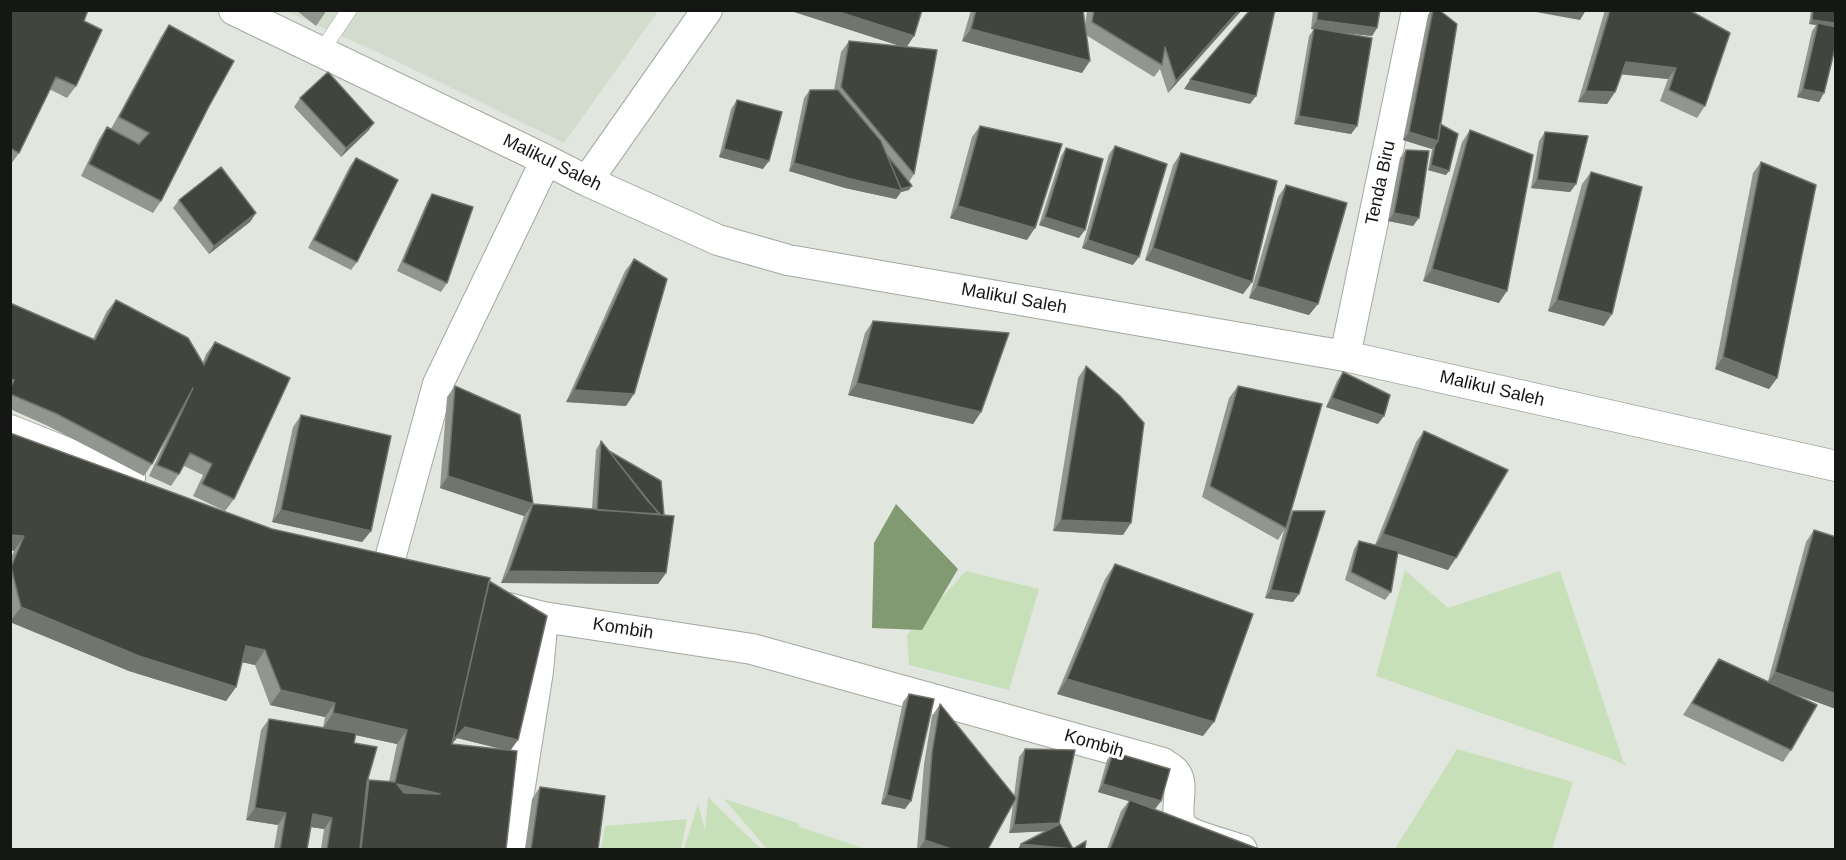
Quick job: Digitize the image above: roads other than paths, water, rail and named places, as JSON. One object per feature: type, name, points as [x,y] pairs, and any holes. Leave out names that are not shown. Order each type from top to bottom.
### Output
[{"type":"street","name":"Malikul Saleh","points":[[234,10],[546,160],[587,182],[718,240],[788,260],[1345,356],[1836,466]]},
{"type":"street","points":[[587,182],[707,10]]},
{"type":"street","name":"Tenda Biru","points":[[1345,356],[1417,10]]},
{"type":"street","points":[[430,588],[374,573],[438,384],[546,160]]},
{"type":"street","points":[[10,430],[151,487]]},
{"type":"street","name":"Kombih","points":[[487,603],[543,617],[752,649],[1162,763],[1175,772],[1179,783],[1179,817],[1182,827],[1192,833],[1242,849]]},
{"type":"street","points":[[510,849],[543,617]]},
{"type":"lane","points":[[321,52],[349,10]]}]
